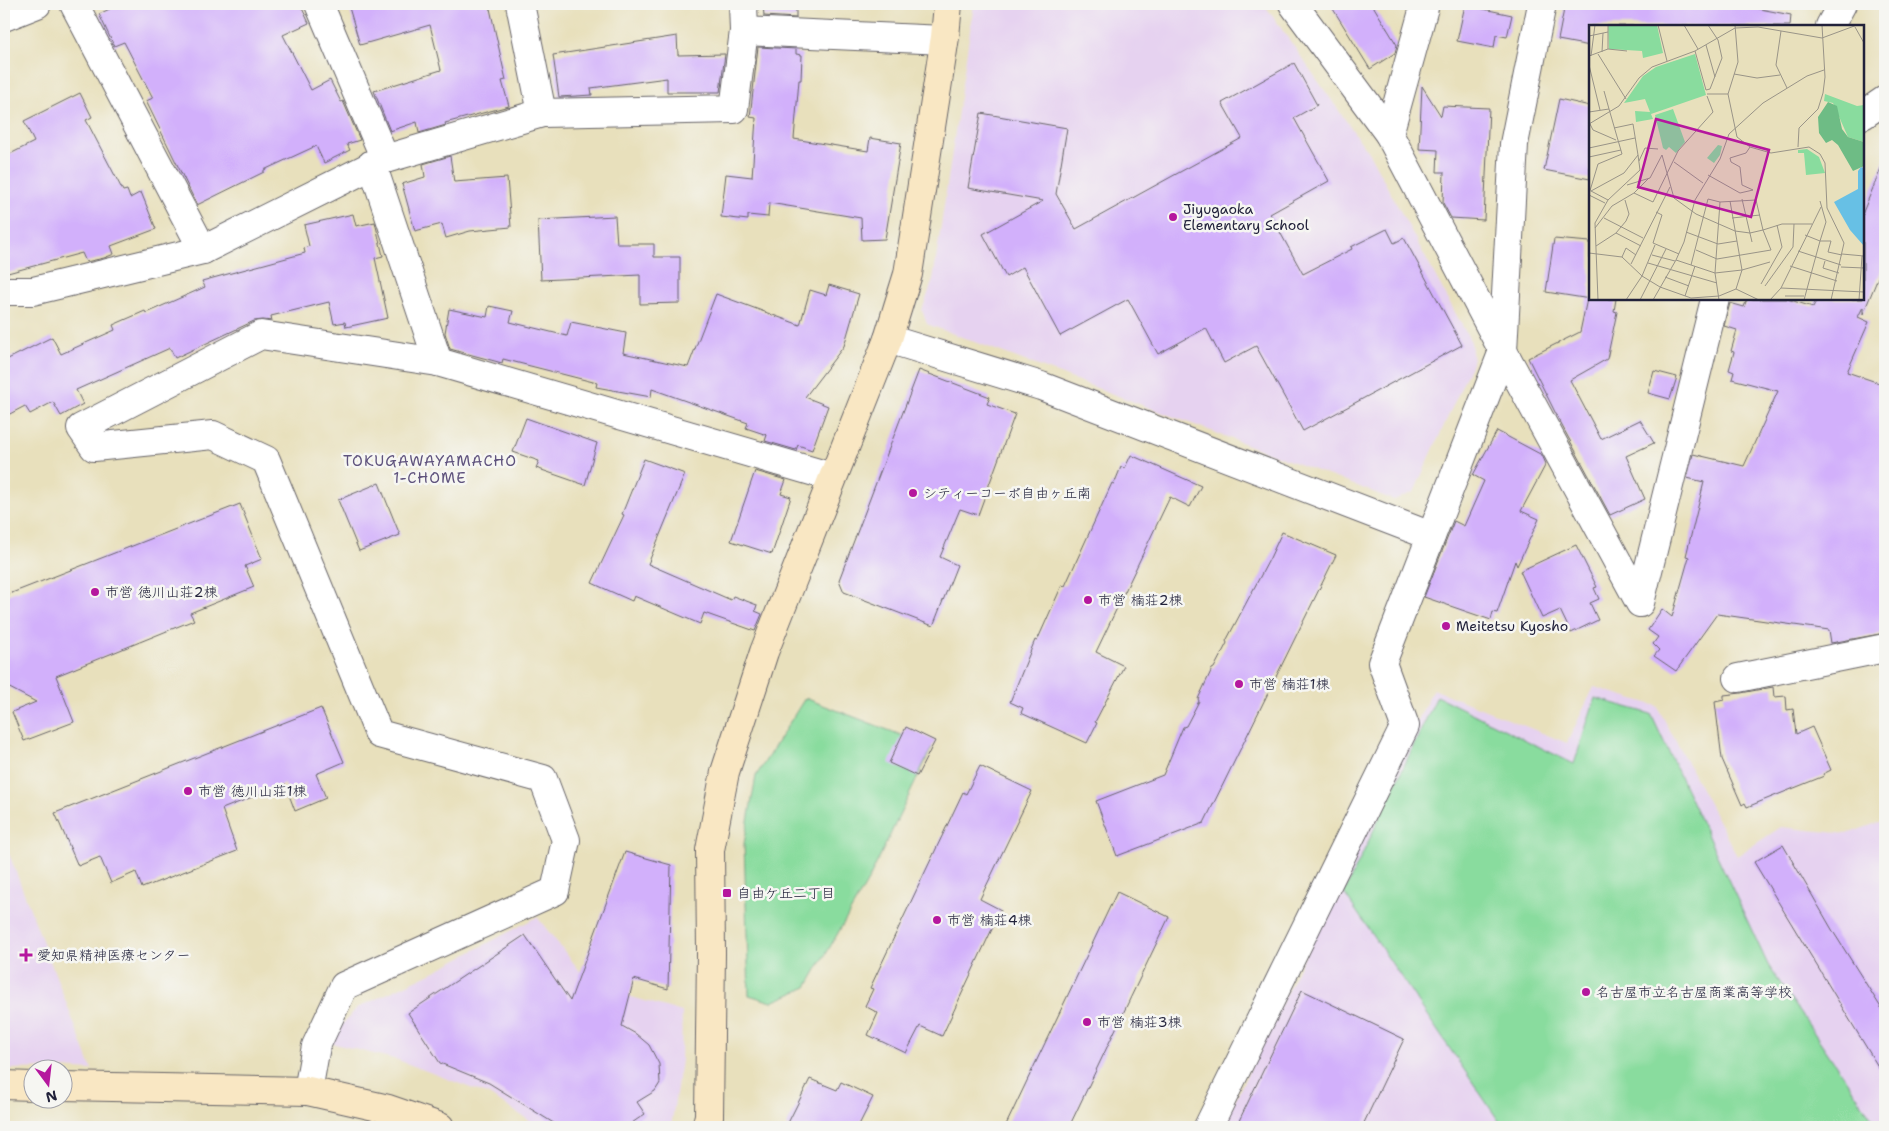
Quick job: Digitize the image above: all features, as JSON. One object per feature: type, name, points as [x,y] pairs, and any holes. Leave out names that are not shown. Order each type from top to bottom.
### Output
[{"type":"street","points":[[4,17],[37,4]]},
{"type":"street","points":[[74,4],[203,250]]},
{"type":"street","points":[[319,4],[378,161],[438,362]]},
{"type":"street","points":[[520,4],[542,113]]},
{"type":"street","points":[[4,291],[33,291],[203,250],[378,161],[542,113],[734,109],[744,31],[743,4]]},
{"type":"street","points":[[706,1127],[709,1116],[710,1076],[710,850],[725,772],[764,652],[888,339],[908,274],[948,4]]},
{"type":"street","points":[[1293,4],[1389,134],[1503,351],[1640,603],[1715,300]]},
{"type":"street","points":[[1389,134],[1425,4]]},
{"type":"street","points":[[1208,1127],[1405,726],[1382,663],[1503,351],[1514,144],[1542,4]]},
{"type":"street","points":[[1831,25],[1842,4]]},
{"type":"street","points":[[744,31],[944,40]]},
{"type":"street","points":[[1864,114],[1885,100]]},
{"type":"street","points":[[308,1091],[316,1046],[344,986],[555,891],[566,840],[543,779],[379,734],[266,460],[213,435],[94,447],[81,428],[261,335],[438,362],[832,477]]},
{"type":"street","points":[[888,339],[1041,386],[1431,536]]},
{"type":"street","points":[[1738,678],[1885,648]]},
{"type":"street","points":[[4,1085],[22,1086]]},
{"type":"street","points":[[72,1086],[308,1091],[388,1109],[440,1127]]},
{"type":"shaded area","name":"Jiyugaoka Elementary School","points":[[974,4],[1264,4],[1370,155],[1471,342],[1473,361],[1414,492],[1394,500],[927,324],[922,310],[933,280]]},
{"type":"shaded area","name":"名古屋市立名古屋商業高等学校","points":[[1594,687],[1657,706],[1737,856],[1781,827],[1847,834],[1885,820],[1885,1127],[1222,1127],[1433,689],[1567,743]]},
{"type":"shaded area","name":"愛知県精神医療センター","points":[[4,841],[92,1070],[72,1069],[72,1058],[22,1058],[22,1069],[4,1069]]},
{"type":"shaded area","points":[[537,917],[591,985],[682,1012],[681,1060],[671,1127],[540,1127],[489,1095],[398,1060],[331,1043],[341,1026],[357,1008],[435,971]]},
{"type":"green space","name":"名古屋市立名古屋商業高等学校","points":[[1437,696],[1574,764],[1595,698],[1651,714],[1768,965],[1878,1127],[1503,1127],[1344,893]]},
{"type":"green space","points":[[805,698],[932,747],[869,879],[807,987],[772,1002],[749,995],[744,844],[756,776]]},
{"type":"building","points":[[120,4],[300,4],[309,23],[283,35],[311,90],[330,80],[341,102],[343,101],[360,140],[347,144],[350,150],[324,163],[316,146],[264,170],[264,172],[197,205],[146,101],[153,98],[124,42],[114,46],[99,14]]},
{"type":"building","points":[[348,4],[489,4],[506,80],[502,81],[509,106],[445,123],[446,125],[419,133],[417,122],[390,131],[374,91],[441,70],[430,25],[360,45]]},
{"type":"building","points":[[763,4],[796,4],[796,18],[764,16]]},
{"type":"building","points":[[1330,4],[1372,4],[1397,45],[1395,53],[1370,69]]},
{"type":"building","points":[[1565,4],[1735,4],[1791,15],[1790,25],[1589,25],[1589,46],[1558,40]]},
{"type":"building","points":[[1465,5],[1512,15],[1507,37],[1496,35],[1494,48],[1457,41]]},
{"type":"building","points":[[677,36],[678,55],[725,54],[720,92],[667,92],[667,78],[591,88],[592,95],[559,97],[553,55]]},
{"type":"building","points":[[758,47],[796,49],[796,54],[802,55],[794,139],[868,151],[870,138],[901,143],[885,239],[862,240],[861,218],[769,203],[768,217],[748,215],[748,220],[721,217],[726,174],[752,177],[756,118],[750,117]]},
{"type":"building","points":[[1294,63],[1317,105],[1294,118],[1329,181],[1270,214],[1303,274],[1387,229],[1394,243],[1404,238],[1462,345],[1303,431],[1256,346],[1224,363],[1206,328],[1158,354],[1128,299],[1060,336],[1023,267],[1006,277],[983,234],[1043,201],[968,188],[981,113],[1067,128],[1056,194],[1076,229],[1242,138],[1222,103]]},
{"type":"building","points":[[1422,86],[1441,116],[1443,106],[1489,108],[1484,220],[1451,218],[1443,203],[1444,172],[1437,172],[1438,150],[1419,149]]},
{"type":"building","points":[[80,93],[92,117],[86,120],[123,191],[127,190],[130,198],[141,192],[156,229],[111,246],[114,254],[104,258],[86,262],[82,253],[4,274],[4,157],[34,142],[24,121]]},
{"type":"building","points":[[1559,99],[1589,106],[1589,179],[1544,170]]},
{"type":"building","points":[[450,156],[454,182],[507,178],[511,227],[470,231],[446,238],[442,224],[415,231],[402,184],[425,177],[423,164]]},
{"type":"building","points":[[1885,159],[1885,261],[1863,314],[1863,307],[1858,317],[1869,322],[1847,372],[1885,385],[1885,633],[1831,643],[1829,630],[1717,614],[1676,671],[1654,656],[1659,650],[1653,644],[1658,637],[1648,630],[1662,609],[1672,617],[1689,557],[1686,556],[1704,482],[1687,478],[1693,454],[1744,466],[1778,391],[1732,379],[1734,372],[1729,370],[1734,352],[1731,351],[1737,330],[1724,326],[1730,303],[1744,307],[1747,300],[1790,300],[1813,307],[1816,300],[1864,300],[1864,210]]},
{"type":"building","points":[[353,214],[356,226],[375,222],[383,256],[375,258],[388,318],[346,327],[345,322],[334,324],[329,302],[271,316],[272,321],[254,321],[175,358],[170,348],[76,390],[83,404],[61,416],[53,402],[30,414],[25,406],[4,417],[4,361],[52,337],[61,354],[115,330],[113,325],[145,311],[146,313],[205,287],[202,281],[305,253],[304,248],[309,246],[304,225]]},
{"type":"building","points":[[615,216],[617,244],[654,244],[654,257],[680,257],[680,303],[640,304],[640,275],[541,280],[538,220]]},
{"type":"building","points":[[1554,239],[1589,242],[1589,299],[1546,292]]},
{"type":"building","points":[[829,285],[859,294],[844,346],[805,397],[828,406],[812,450],[798,445],[796,450],[765,441],[767,435],[746,428],[748,423],[652,389],[651,397],[596,387],[597,383],[503,359],[502,363],[450,349],[445,333],[449,309],[487,317],[489,306],[513,311],[510,322],[567,336],[571,322],[626,333],[623,353],[688,367],[716,294],[800,325],[810,290],[826,295]]},
{"type":"building","points":[[1587,299],[1616,300],[1614,311],[1617,312],[1607,359],[1570,380],[1601,439],[1640,420],[1654,443],[1626,456],[1645,499],[1610,515],[1528,358],[1580,332]]},
{"type":"building","name":"シティーコーポ自由ヶ丘南","points":[[919,370],[990,397],[987,404],[1015,414],[978,515],[960,509],[940,557],[957,565],[933,626],[844,592],[839,580]]},
{"type":"building","points":[[1654,371],[1677,377],[1670,399],[1648,393]]},
{"type":"building","points":[[526,418],[597,443],[585,485],[536,468],[539,461],[513,452]]},
{"type":"building","points":[[1497,431],[1542,455],[1546,464],[1521,511],[1539,519],[1517,566],[1515,561],[1497,613],[1493,612],[1491,620],[1424,597],[1454,521],[1464,526],[1484,481],[1473,475]]},
{"type":"building","name":"市営 楠荘2棟","points":[[1131,455],[1201,486],[1190,507],[1170,497],[1096,652],[1124,666],[1095,722],[1097,723],[1087,743],[1021,713],[1023,708],[1010,702],[1035,640],[1037,641],[1062,585],[1065,586],[1112,483],[1114,484],[1121,467],[1125,468]]},
{"type":"building","points":[[644,459],[685,474],[648,564],[731,600],[733,596],[757,605],[755,611],[762,614],[755,631],[704,613],[700,624],[634,596],[632,601],[592,583],[624,515],[622,514]]},
{"type":"building","points":[[755,471],[786,480],[781,494],[791,497],[772,554],[731,541]]},
{"type":"building","points":[[379,483],[400,535],[359,551],[338,500]]},
{"type":"building","name":"市営 徳川山荘2棟","points":[[240,504],[262,559],[245,566],[254,587],[190,613],[194,620],[56,676],[74,722],[24,741],[12,712],[36,702],[4,685],[4,596]]},
{"type":"building","name":"市営 楠荘1棟","points":[[1282,532],[1336,555],[1204,823],[1117,856],[1096,801],[1163,775],[1183,727],[1186,726],[1199,701],[1198,699],[1212,669],[1227,643],[1226,641]]},
{"type":"building","points":[[1576,545],[1597,587],[1594,588],[1599,599],[1590,603],[1598,620],[1571,633],[1560,610],[1542,618],[1520,571]]},
{"type":"building","points":[[1773,687],[1774,697],[1786,696],[1787,710],[1793,709],[1796,734],[1812,727],[1831,770],[1823,774],[1824,776],[1747,807],[1745,803],[1742,805],[1722,759],[1715,702],[1724,700],[1724,695]]},
{"type":"building","name":"市営 徳川山荘1棟","points":[[321,708],[344,762],[316,774],[326,798],[295,811],[285,784],[222,809],[237,851],[142,888],[136,872],[111,883],[100,857],[78,866],[55,813]]},
{"type":"building","points":[[906,727],[935,741],[917,776],[889,763]]},
{"type":"building","name":"市営 楠荘4棟","points":[[980,766],[1032,791],[980,899],[1001,910],[942,1036],[920,1026],[906,1053],[868,1035],[878,1013],[865,1006],[873,989],[870,988],[963,792],[966,794]]},
{"type":"building","points":[[1783,845],[1834,933],[1885,1014],[1885,1078],[1754,862]]},
{"type":"building","points":[[625,852],[671,865],[668,989],[634,979],[622,1026],[636,1034],[649,1045],[659,1064],[660,1083],[655,1091],[637,1102],[645,1114],[626,1127],[560,1127],[489,1083],[440,1063],[408,1013],[525,935],[570,1001]]},
{"type":"building","name":"市営 楠荘3棟","points":[[1117,892],[1169,917],[1069,1127],[1005,1127]]},
{"type":"building","points":[[1302,990],[1404,1039],[1362,1127],[1236,1127]]},
{"type":"building","points":[[810,1079],[837,1090],[841,1082],[873,1097],[858,1127],[786,1127]]},
{"type":"place","name":"Jiyugaoka Elementary School","points":[[1173,217]]},
{"type":"place","name":"シティーコーポ自由ヶ丘南","points":[[913,493]]},
{"type":"place","name":"市営 徳川山荘2棟","points":[[95,592]]},
{"type":"place","name":"市営 楠荘2棟","points":[[1088,600]]},
{"type":"place","name":"Meitetsu Kyosho","points":[[1446,626]]},
{"type":"place","name":"市営 楠荘1棟","points":[[1239,684]]},
{"type":"place","name":"市営 徳川山荘1棟","points":[[188,791]]},
{"type":"place","name":"自由ケ丘二丁目","points":[[727,893]]},
{"type":"place","name":"市営 楠荘4棟","points":[[937,920]]},
{"type":"place","name":"愛知県精神医療センター","points":[[26,955]]},
{"type":"place","name":"名古屋市立名古屋商業高等学校","points":[[1586,992]]},
{"type":"place","name":"市営 楠荘3棟","points":[[1087,1022]]},
{"type":"district","name":"TOKUGAWAYAMACHO 1-CHOME","points":[[430,470]]}]
